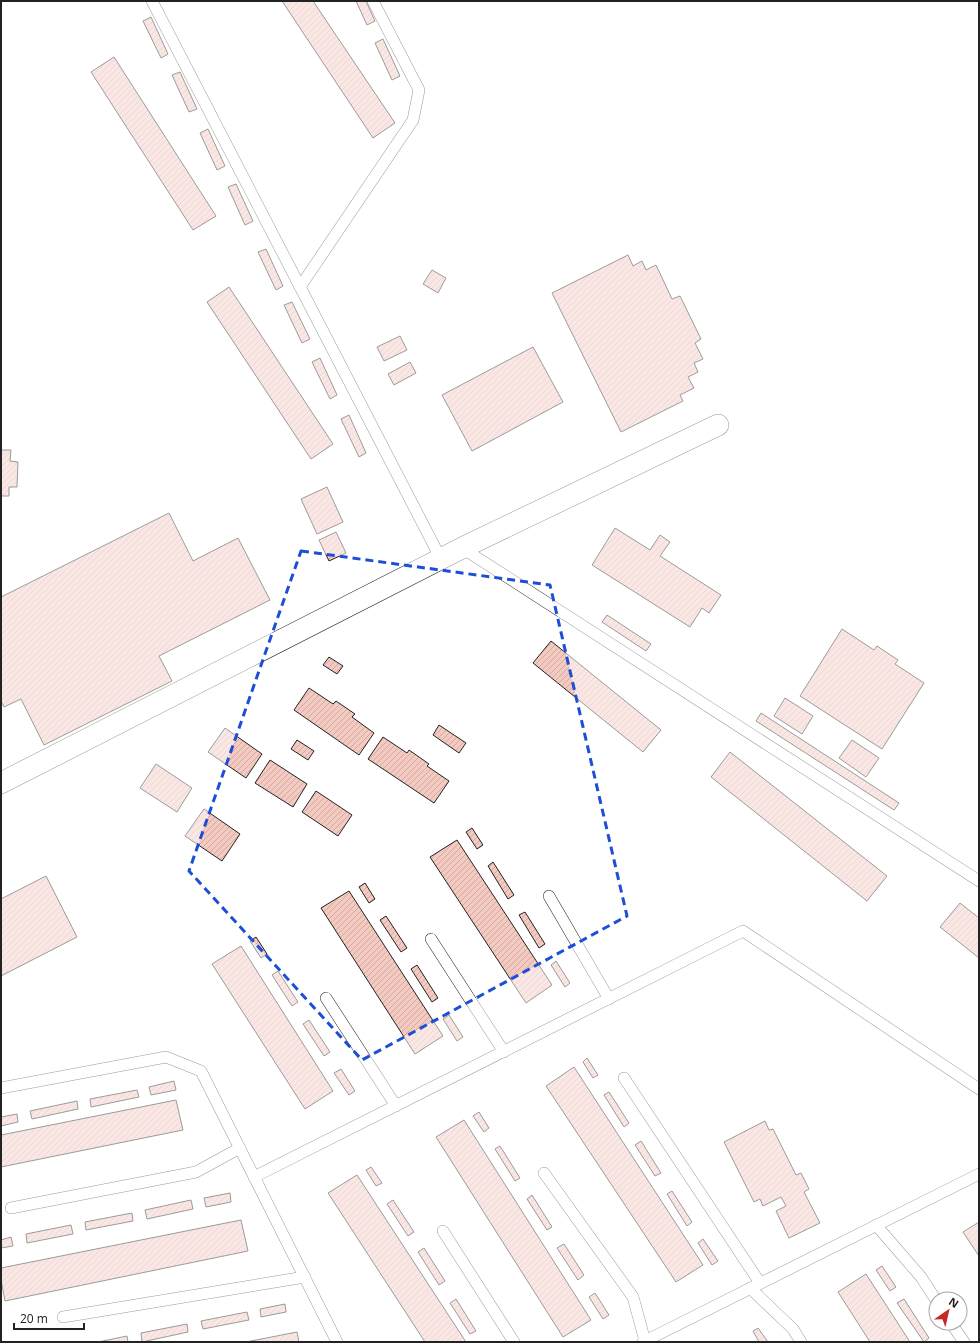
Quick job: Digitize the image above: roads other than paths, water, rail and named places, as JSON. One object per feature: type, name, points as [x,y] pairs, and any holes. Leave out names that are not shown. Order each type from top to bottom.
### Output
[{"type":"street","points":[[1,783],[462,548],[718,425]]},
{"type":"lane","points":[[152,1],[442,559]]},
{"type":"lane","points":[[300,287],[413,120],[419,90],[373,1]]},
{"type":"lane","points":[[462,548],[979,881]]},
{"type":"lane","points":[[549,896],[609,998]]},
{"type":"lane","points":[[254,1177],[743,931],[979,1089]]},
{"type":"lane","points":[[431,939],[504,1052]]},
{"type":"lane","points":[[326,998],[396,1106]]},
{"type":"lane","points":[[1,1088],[166,1057],[201,1071],[338,1342]]},
{"type":"lane","points":[[624,1078],[755,1286],[793,1329],[802,1342]]},
{"type":"lane","points":[[11,1208],[196,1172],[240,1148]]},
{"type":"lane","points":[[544,1173],[633,1297],[644,1341],[979,1174]]},
{"type":"lane","points":[[876,1225],[921,1278],[930,1291]]},
{"type":"lane","points":[[443,1231],[514,1342]]},
{"type":"lane","points":[[63,1317],[305,1277]]},
{"type":"lane","points":[[956,1331],[964,1342]]}]
